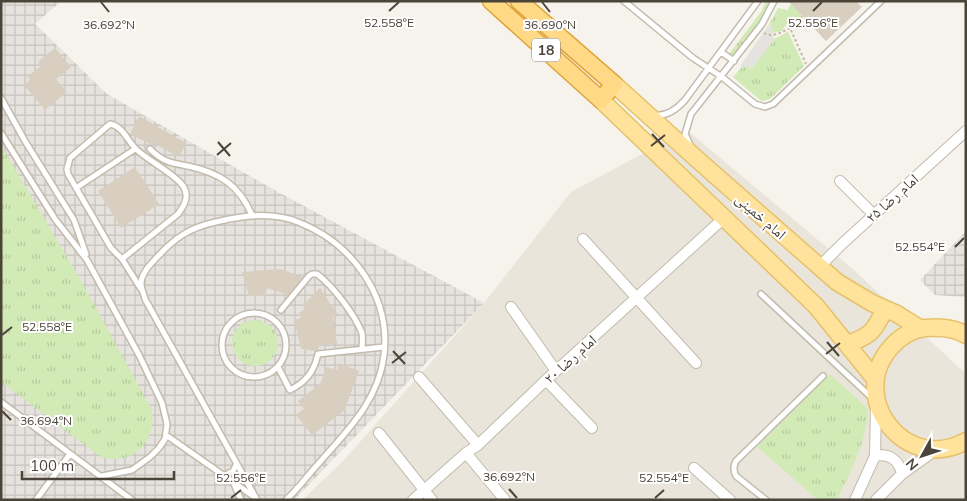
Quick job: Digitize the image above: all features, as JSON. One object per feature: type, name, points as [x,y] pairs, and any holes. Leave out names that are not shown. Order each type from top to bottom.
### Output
[{"type":"highway","name":"18","points":[[491,1],[601,100]]},
{"type":"highway","name":"18","points":[[519,1],[614,84]]},
{"type":"highway","points":[[601,100],[614,84]]},
{"type":"main road","name":"امام خمینی","points":[[614,84],[698,161],[837,282],[872,303],[898,314],[921,329]]},
{"type":"main road","name":"امام خمینی","points":[[601,100],[816,306],[875,379]]},
{"type":"main road","points":[[848,344],[874,330],[885,309]]},
{"type":"main road","points":[[963,445],[937,449],[916,446],[898,436],[884,420],[876,401],[875,379],[879,365],[886,352],[908,334],[921,329],[942,327],[966,336]]},
{"type":"street","name":"امام رضا ۲۵","points":[[819,267],[966,131]]},
{"type":"street","points":[[840,181],[874,215]]},
{"type":"street","name":"امام رضا ۲۰","points":[[413,500],[466,453],[478,445],[546,380],[725,217]]},
{"type":"street","points":[[583,239],[696,363]]},
{"type":"street","points":[[511,307],[556,372]]},
{"type":"street","points":[[419,377],[478,445]]},
{"type":"street","points":[[546,380],[592,428]]},
{"type":"street","points":[[855,500],[875,456],[876,401]]},
{"type":"street","points":[[379,433],[432,500]]},
{"type":"street","points":[[876,500],[902,474],[937,449]]},
{"type":"street","points":[[466,453],[505,500]]},
{"type":"street","points":[[875,456],[893,458],[901,468],[902,474]]},
{"type":"street","points":[[694,468],[730,500]]},
{"type":"lane","points":[[624,1],[693,58],[722,77],[755,104],[764,107],[773,104],[882,1]]},
{"type":"lane","points":[[642,111],[656,116],[671,113],[686,100],[758,1]]},
{"type":"lane","points":[[698,161],[685,134],[691,114],[758,30],[774,1]]},
{"type":"lane","points":[[721,52],[734,61]]},
{"type":"lane","points":[[1,98],[74,220],[87,260]]},
{"type":"lane","points":[[122,259],[178,214],[184,205],[186,196],[184,187],[175,178],[135,149],[118,127],[110,124],[70,158],[67,169],[68,174],[111,248],[122,259],[143,291]]},
{"type":"lane","points":[[1,133],[56,219],[87,260],[139,355],[162,403],[167,424],[166,435],[150,458],[132,470],[102,476]]},
{"type":"lane","points":[[76,188],[135,149]]},
{"type":"lane","points":[[150,149],[158,157],[172,164],[206,172],[228,182],[243,196],[252,215]]},
{"type":"lane","points":[[255,499],[145,299],[141,284],[144,273],[169,245],[185,232],[204,224],[252,215],[279,217],[297,222],[316,230],[335,243],[366,276],[377,297],[382,317],[384,354],[376,384],[361,415],[286,500]]},
{"type":"lane","points":[[281,310],[308,276],[317,274],[335,292],[356,321],[363,336],[362,349]]},
{"type":"lane","points":[[762,294],[876,401]]},
{"type":"lane","points":[[259,314],[273,319],[285,335],[284,358],[278,367],[270,374],[259,377],[248,377],[238,373],[229,365],[222,346],[228,326],[235,319],[244,315],[259,314]]},
{"type":"lane","points":[[278,367],[290,390],[310,376],[318,354],[384,347]]},
{"type":"lane","points":[[766,500],[736,476],[734,472],[736,461],[823,376]]},
{"type":"lane","points":[[1,402],[132,500]]},
{"type":"lane","points":[[166,435],[255,499]]},
{"type":"lane","points":[[36,500],[70,454]]},
{"type":"lane","points":[[224,476],[233,471],[236,465]]},
{"type":"lane","points":[[234,483],[241,500]]},
{"type":"path","points":[[758,30],[768,36],[776,35],[790,28],[809,69]]},
{"type":"shaded area","points":[[1,1],[61,1],[35,24],[107,94],[278,192],[484,303],[294,500],[1,500]]},
{"type":"shaded area","points":[[770,23],[774,40],[752,68],[740,66]]},
{"type":"shaded area","points":[[687,130],[855,271],[966,374],[966,500],[302,500],[342,462],[484,303],[571,192]]},
{"type":"shaded area","points":[[966,231],[966,297],[935,295],[920,280]]},
{"type":"green space","points":[[766,1],[770,1],[764,15],[732,56],[729,54],[761,12]]},
{"type":"green space","points":[[791,4],[803,17],[798,23],[788,22],[782,31],[772,33],[770,23],[778,8],[788,10]]},
{"type":"green space","points":[[788,32],[804,66],[770,99],[760,100],[733,77],[743,66],[752,68],[774,39]]},
{"type":"green space","points":[[1,145],[81,281],[152,410],[150,432],[146,441],[133,455],[113,459],[101,457],[1,382]]},
{"type":"green space","points":[[255,320],[268,324],[274,330],[278,343],[274,356],[268,362],[255,366],[242,362],[236,356],[232,343],[236,330],[242,324]]},
{"type":"green space","points":[[830,374],[868,409],[867,421],[853,466],[838,498],[818,500],[757,447]]},
{"type":"building","points":[[788,1],[856,1],[862,7],[826,41]]},
{"type":"building","points":[[55,48],[71,67],[56,79],[67,92],[45,110],[24,85],[30,80],[28,76],[41,66],[38,62]]},
{"type":"building","points":[[139,116],[186,143],[179,157],[155,144],[154,146],[130,134]]},
{"type":"building","points":[[135,167],[159,204],[121,228],[98,191]]},
{"type":"building","points":[[280,269],[303,277],[288,295],[267,288],[265,296],[249,296],[242,272]]},
{"type":"building","points":[[320,288],[338,315],[333,317],[337,344],[319,345],[319,349],[315,351],[301,349],[294,320],[301,318],[299,313],[305,309],[303,305]]},
{"type":"building","points":[[339,363],[359,371],[344,411],[312,435],[296,415],[304,409],[298,401],[320,384],[327,367],[337,370]]}]
